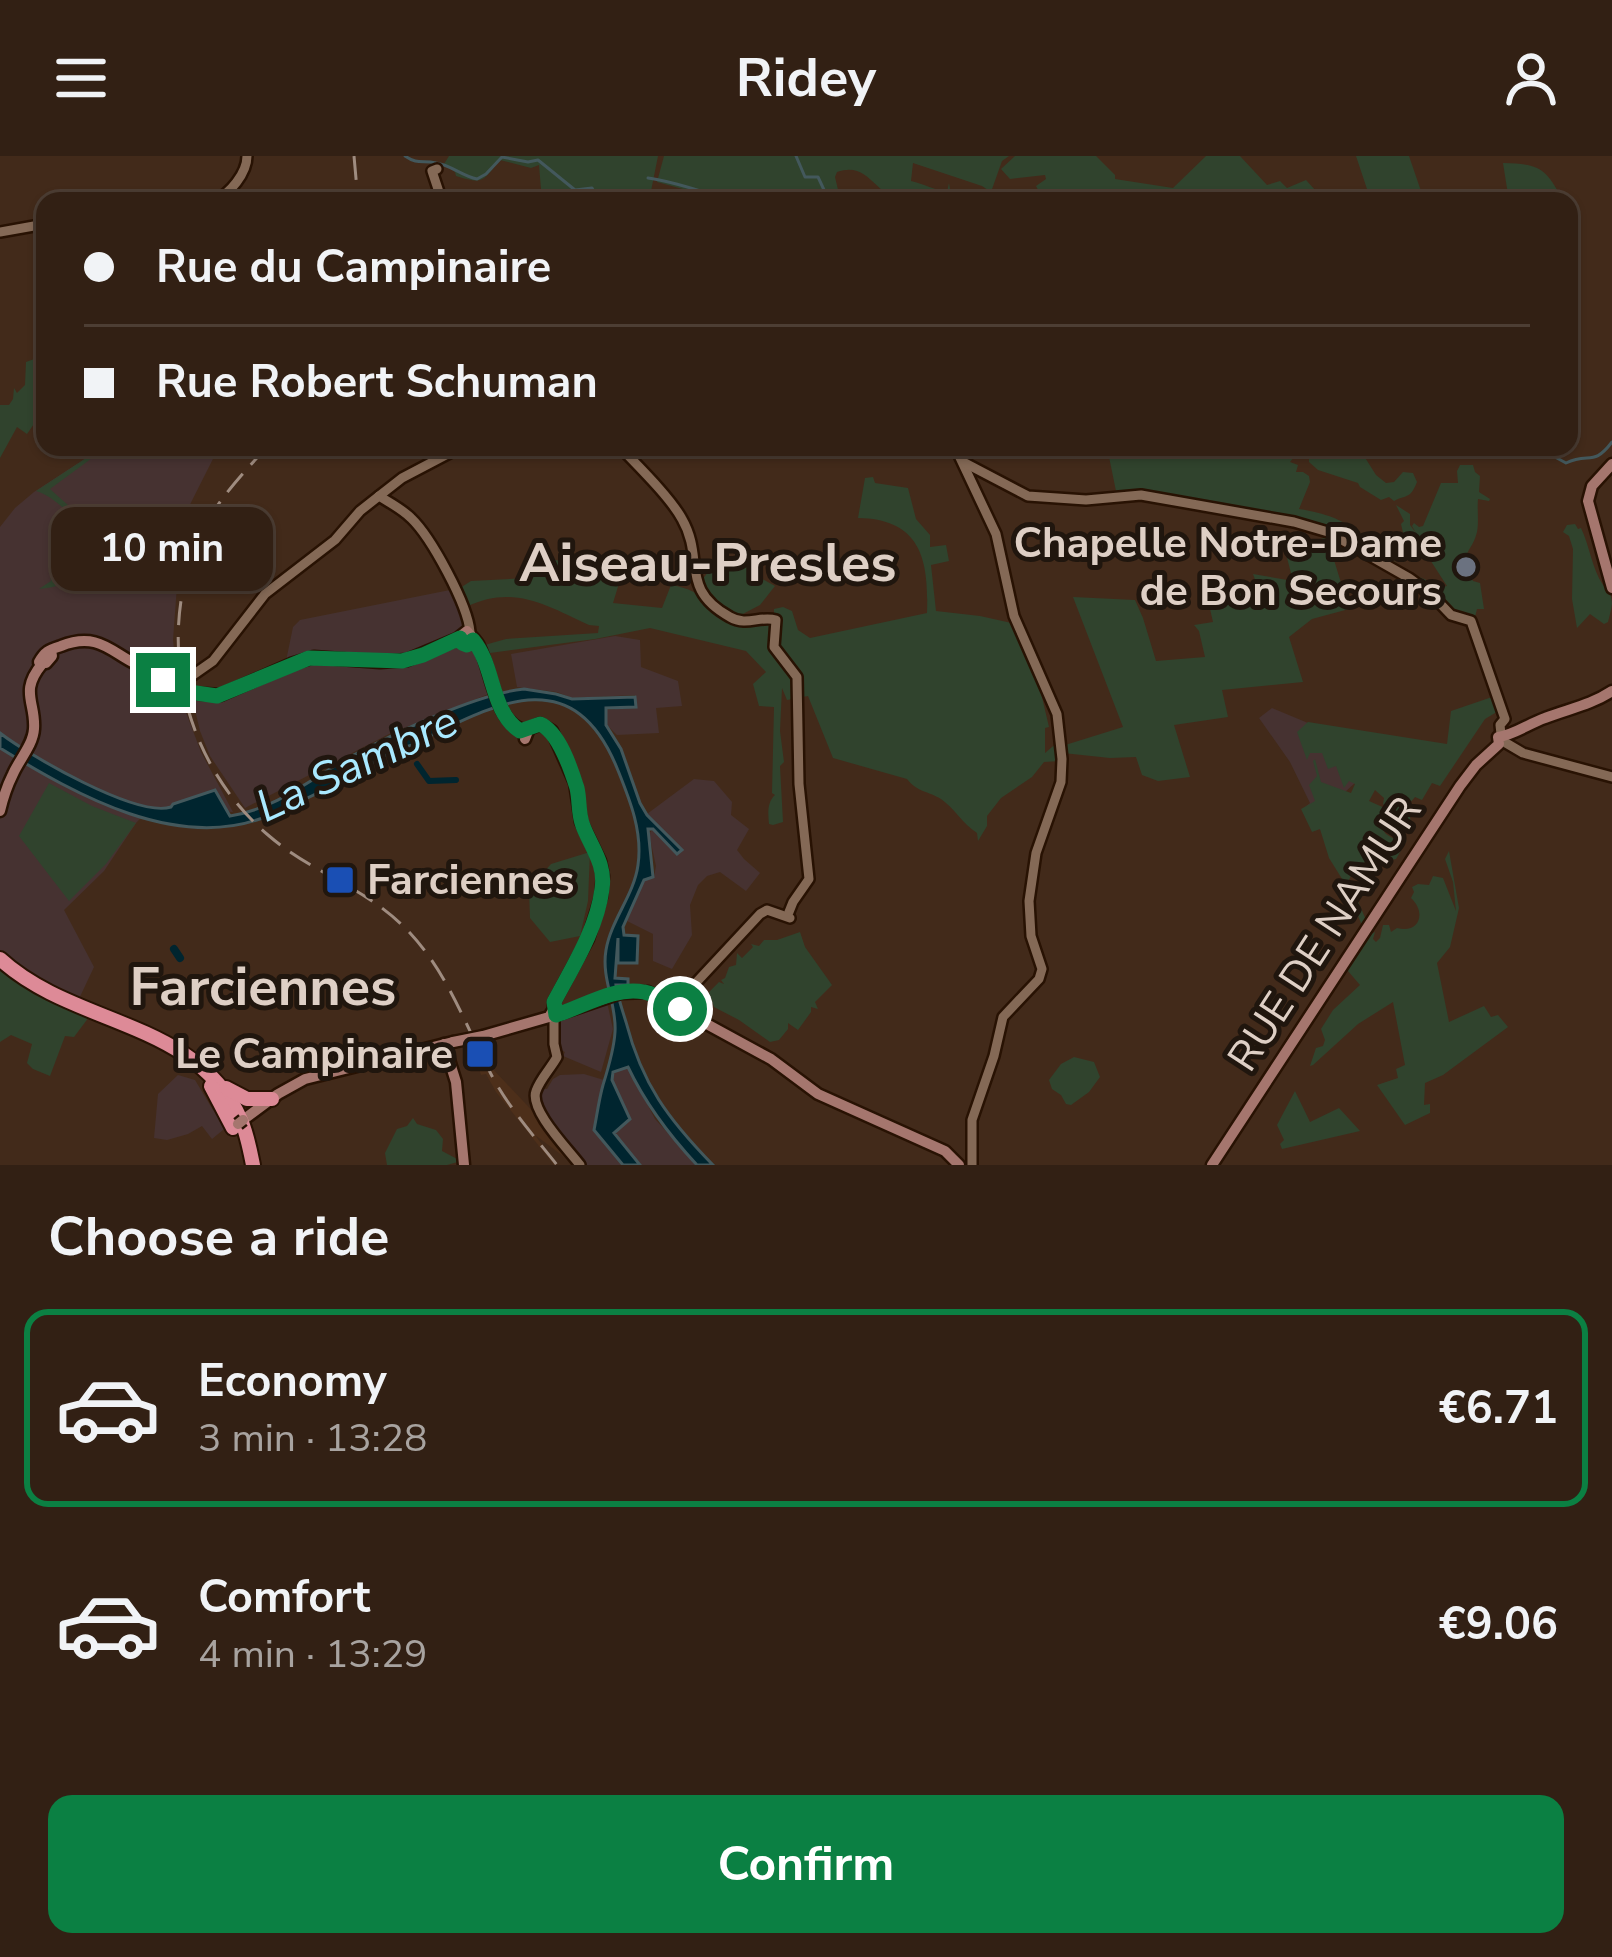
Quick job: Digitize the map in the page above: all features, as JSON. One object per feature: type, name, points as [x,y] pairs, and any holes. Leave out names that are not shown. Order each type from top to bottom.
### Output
[{"type":"highway","points":[[0,961],[65,1001],[194,1063],[229,1102],[251,1160]]},
{"type":"highway","points":[[129,1029],[182,1051],[236,1095],[264,1101]]},
{"type":"highway","points":[[194,1063],[250,1137],[251,1160]]},
{"type":"highway","points":[[209,1072],[243,1125],[251,1160]]},
{"type":"main road","points":[[1612,465],[1592,486],[1588,501],[1612,586]]},
{"type":"main road","points":[[0,808],[28,745],[33,726],[28,690],[41,656],[71,642],[96,641],[164,674],[175,691],[209,698],[323,657],[402,661],[468,640],[510,723],[525,732],[540,724],[552,731],[575,783],[581,822],[600,861],[602,891],[588,939],[554,1002],[553,1015]]},
{"type":"main road","points":[[1505,736],[1612,692]]},
{"type":"main road","name":"RUE DE NAMUR","points":[[1212,1165],[1460,787],[1505,736]]},
{"type":"main road","points":[[239,1124],[264,1101],[327,1072],[483,1036],[621,993],[648,992],[771,1059],[818,1094],[945,1151],[957,1162]]},
{"type":"main road","points":[[448,1042],[464,1165]]},
{"type":"street","points":[[228,192],[247,166],[247,156]]},
{"type":"street","points":[[437,169],[441,192]]},
{"type":"street","points":[[0,232],[36,226]]},
{"type":"street","points":[[164,674],[193,675],[213,661],[259,601],[280,582],[335,540],[360,511],[402,478],[444,456]]},
{"type":"street","points":[[628,456],[687,529],[702,596],[744,622],[765,617],[776,620],[774,647],[796,676],[799,784],[809,879],[786,914],[767,910],[760,914],[692,987],[680,1009]]},
{"type":"street","points":[[960,456],[994,527],[1016,624],[1058,714],[1062,770],[1036,853],[1030,892],[1031,936],[1042,970],[1003,1017],[972,1120],[972,1165]]},
{"type":"street","points":[[964,463],[1028,496],[1086,500],[1142,495],[1329,532],[1408,578],[1451,615],[1471,621],[1505,736],[1612,777]]},
{"type":"street","points":[[379,496],[411,518],[429,540],[467,616],[468,640]]},
{"type":"street","points":[[553,1015],[558,1055],[537,1088],[535,1100],[580,1165]]},
{"type":"shaded area","points":[[89,456],[214,456],[157,570],[177,586],[173,640],[179,694],[201,752],[233,812],[150,808],[104,871],[64,910],[94,967],[77,1003],[0,955],[0,527],[34,492]]},
{"type":"shaded area","points":[[450,590],[491,693],[389,734],[245,808],[210,756],[190,689],[212,691],[286,661],[293,627],[300,620]]},
{"type":"shaded area","points":[[615,636],[640,640],[641,667],[678,681],[682,706],[656,708],[659,733],[617,735],[607,725],[607,710],[636,707],[635,695],[572,698],[517,687],[511,654]]},
{"type":"shaded area","points":[[1272,708],[1308,723],[1356,782],[1344,793],[1336,838],[1314,830],[1304,808],[1310,803],[1290,762],[1259,718]]},
{"type":"shaded area","points":[[694,779],[714,781],[732,802],[731,815],[749,829],[737,850],[760,873],[746,891],[720,872],[698,885],[690,905],[692,935],[672,969],[653,961],[653,934],[627,921],[645,879],[654,877],[649,834],[653,829],[676,854],[682,850],[647,814]]},
{"type":"shaded area","points":[[607,1002],[613,1029],[601,1072],[563,1056],[565,1052],[556,1047],[558,1019]]},
{"type":"shaded area","points":[[476,1039],[489,1065],[575,1165],[535,1135],[554,1165],[486,1074],[481,1075],[470,1041]]},
{"type":"shaded area","points":[[628,1067],[655,1119],[697,1165],[640,1165],[613,1133],[625,1122],[611,1080],[613,1072]]},
{"type":"shaded area","points":[[584,1074],[604,1080],[594,1130],[623,1165],[582,1165],[542,1112],[541,1089],[560,1075]]},
{"type":"shaded area","points":[[178,1075],[195,1080],[213,1110],[222,1112],[229,1125],[212,1139],[202,1126],[167,1140],[154,1138],[158,1094]]},
{"type":"green space","points":[[449,156],[658,156],[651,192],[541,192],[539,165],[531,168],[500,160],[486,177],[473,180],[456,176],[444,164]]},
{"type":"green space","points":[[664,156],[1009,156],[1002,161],[991,192],[913,163],[911,181],[947,192],[886,192],[858,171],[848,170],[837,172],[839,192],[694,192],[657,182]]},
{"type":"green space","points":[[1015,156],[1096,156],[1115,179],[1173,188],[1206,156],[1240,156],[1267,185],[1280,181],[1287,188],[1306,180],[1317,192],[1039,192],[1036,186],[1045,175],[1010,179],[1001,169]]},
{"type":"green space","points":[[1356,156],[1409,156],[1421,192],[1368,192]]},
{"type":"green space","points":[[1503,163],[1540,170],[1558,192],[1508,192]]},
{"type":"green space","points":[[36,358],[36,421],[27,434],[17,427],[0,458],[0,405],[9,405],[14,388],[17,393],[25,385],[26,362]]},
{"type":"green space","points":[[95,456],[50,489],[126,547],[111,539],[72,579],[39,589],[51,581],[49,569],[76,563],[90,540],[59,504],[36,491]]},
{"type":"green space","points":[[1109,456],[1295,456],[1290,462],[1310,482],[1299,509],[1344,523],[1403,568],[1441,587],[1447,586],[1425,552],[1407,550],[1404,521],[1396,505],[1410,514],[1410,525],[1416,533],[1412,526],[1423,526],[1441,483],[1458,483],[1460,465],[1473,465],[1480,476],[1479,492],[1490,499],[1478,499],[1477,532],[1466,564],[1473,581],[1480,583],[1484,609],[1477,609],[1468,621],[1450,614],[1438,600],[1321,531],[1170,501],[1117,496]]},
{"type":"green space","points":[[1309,456],[1364,456],[1386,483],[1403,472],[1413,473],[1417,482],[1408,495],[1381,500],[1358,483],[1318,470]]},
{"type":"green space","points":[[873,477],[875,483],[908,488],[916,519],[930,535],[930,547],[946,545],[949,561],[931,565],[936,611],[1016,624],[1047,691],[1041,693],[1049,727],[1045,728],[1045,753],[1059,741],[1060,761],[1044,762],[1032,777],[1001,798],[987,816],[978,841],[977,833],[946,803],[907,779],[833,758],[808,696],[787,700],[782,688],[783,822],[769,824],[769,805],[775,795],[774,707],[759,706],[753,684],[766,672],[746,651],[650,628],[490,653],[481,646],[506,639],[598,633],[599,626],[514,597],[466,607],[457,590],[471,581],[527,578],[543,557],[620,580],[613,603],[662,608],[671,585],[696,593],[729,619],[774,615],[774,609],[783,607],[792,611],[798,630],[810,638],[927,613],[926,576],[917,546],[896,526],[858,518],[865,478]]},
{"type":"green space","points":[[1567,525],[1581,528],[1596,572],[1611,597],[1604,624],[1590,614],[1577,628],[1573,549],[1563,532]]},
{"type":"green space","points":[[1327,537],[1349,609],[1312,619],[1289,637],[1303,682],[1222,690],[1228,717],[1174,725],[1190,777],[1158,781],[1142,775],[1136,757],[1063,753],[1062,746],[1123,727],[1073,597],[1135,600],[1156,661],[1205,657],[1194,625],[1213,622],[1204,583],[1227,578],[1233,592],[1261,596],[1253,574],[1293,581],[1285,550]]},
{"type":"green space","points":[[765,552],[759,577],[775,586],[760,605],[737,617],[704,595],[702,580],[715,563],[750,559]]},
{"type":"green space","points":[[1495,696],[1500,710],[1485,719],[1440,786],[1432,783],[1422,800],[1415,797],[1409,804],[1411,827],[1383,804],[1384,798],[1375,790],[1369,801],[1387,809],[1387,817],[1377,823],[1402,844],[1407,840],[1396,859],[1371,864],[1368,860],[1353,871],[1349,880],[1366,920],[1337,968],[1361,923],[1320,829],[1312,832],[1301,809],[1315,801],[1309,785],[1317,776],[1315,759],[1321,782],[1351,793],[1355,784],[1349,781],[1344,788],[1336,766],[1328,769],[1322,753],[1310,753],[1307,760],[1297,732],[1308,722],[1447,744],[1451,711]]},
{"type":"green space","points":[[49,783],[136,823],[106,864],[69,901],[19,836]]},
{"type":"green space","points":[[1449,851],[1459,908],[1450,947],[1437,963],[1449,1022],[1484,1006],[1491,1017],[1498,1015],[1508,1027],[1425,1083],[1424,1105],[1430,1104],[1430,1113],[1405,1125],[1377,1085],[1398,1078],[1396,1069],[1405,1065],[1393,1002],[1358,1024],[1310,1066],[1316,1048],[1325,1040],[1321,1029],[1333,1010],[1360,985],[1348,971],[1343,972],[1365,937],[1375,932],[1376,942],[1383,925],[1389,925],[1391,932],[1411,928],[1418,921],[1412,887],[1429,885],[1433,876],[1443,878],[1456,911],[1445,859]]},
{"type":"green space","points":[[590,852],[588,901],[580,936],[550,942],[530,918],[529,889],[551,864]]},
{"type":"green space","points":[[800,932],[832,985],[798,1030],[788,1023],[779,1040],[770,1042],[714,1007],[709,992],[719,982],[724,984],[721,980],[736,965],[737,953],[742,958],[751,944],[759,946],[764,940]]},
{"type":"green space","points":[[0,966],[29,987],[89,1017],[74,1037],[65,1036],[50,1076],[27,1063],[32,1044],[11,1035],[0,1042]]},
{"type":"green space","points":[[1074,1057],[1094,1062],[1100,1077],[1071,1105],[1052,1089],[1049,1080],[1061,1064]]},
{"type":"green space","points":[[1295,1091],[1310,1122],[1339,1108],[1360,1131],[1282,1149],[1284,1140],[1277,1125]]},
{"type":"green space","points":[[413,1118],[436,1130],[443,1139],[442,1151],[461,1161],[387,1165],[385,1153],[397,1129]]},
{"type":"water","name":"La Sambre","points":[[524,689],[572,699],[635,697],[636,707],[606,708],[606,725],[621,749],[647,815],[682,850],[677,854],[648,829],[653,877],[644,880],[623,927],[624,935],[638,936],[637,963],[618,963],[618,938],[615,978],[628,979],[628,985],[616,985],[632,1044],[649,1082],[670,1116],[713,1165],[697,1165],[687,1154],[650,1107],[628,1067],[613,1072],[612,1080],[630,1119],[614,1133],[640,1165],[623,1165],[594,1130],[615,1032],[606,950],[636,876],[639,840],[617,768],[598,733],[577,712],[552,701],[499,706],[389,754],[270,815],[201,828],[130,814],[62,784],[0,748],[0,733],[84,783],[155,808],[171,807],[215,790],[230,816],[277,800],[434,716]]},
{"type":"waterway","points":[[405,156],[477,179],[502,157],[538,160],[575,190],[592,188],[594,192]]},
{"type":"waterway","points":[[796,156],[805,177],[818,177],[825,192]]},
{"type":"waterway","points":[[648,178],[705,192]]},
{"type":"waterway","points":[[1554,456],[1566,463],[1595,457],[1612,442]]},
{"type":"waterway","name":"La Sambre","points":[[417,764],[429,781],[456,780]]},
{"type":"waterway","points":[[174,949],[180,958]]},
{"type":"railway","points":[[354,156],[357,192]]},
{"type":"railway","points":[[259,456],[218,505],[189,566],[178,649],[195,731],[214,770],[268,835],[376,903],[424,949],[499,1088],[557,1165]]},
{"type":"place","name":"Chapelle Notre-Dame de Bon Secours","points":[[1466,567]]},
{"type":"place","name":"Farciennes","points":[[340,880]]},
{"type":"place","name":"Le Campinaire","points":[[480,1054]]},
{"type":"district","name":"Aiseau-Presles","points":[[708,563]]},
{"type":"district","name":"Farciennes","points":[[263,987]]},
{"type":"route","points":[[163,680],[175,690],[217,696],[309,658],[402,661],[460,638],[467,645],[473,640],[481,649],[501,708],[515,729],[540,724],[552,731],[578,792],[581,822],[600,861],[601,897],[588,939],[554,1002],[554,1013],[633,991],[656,995],[680,1009]]}]
